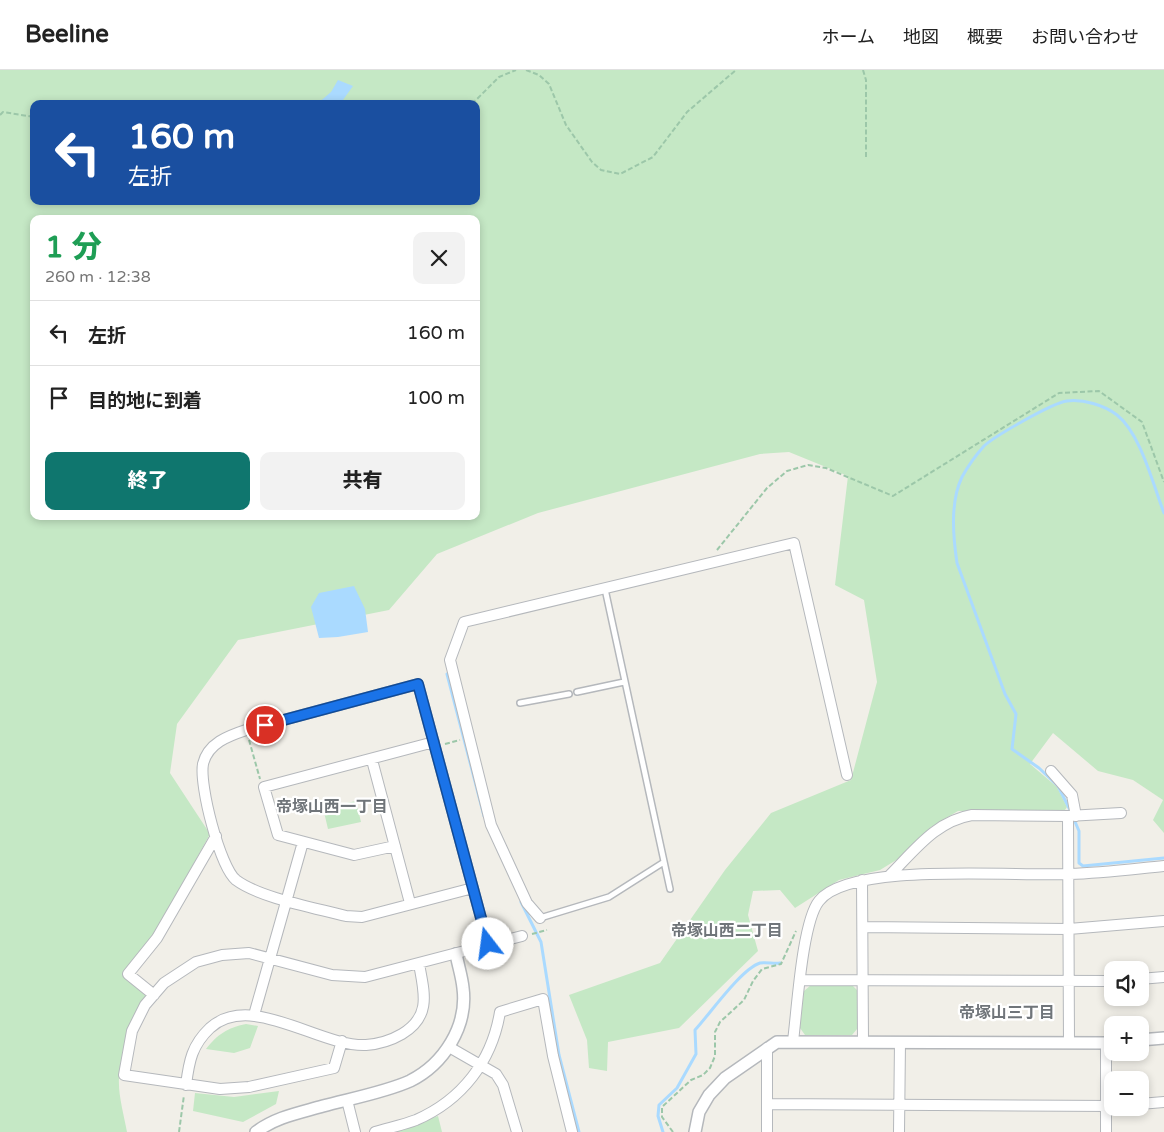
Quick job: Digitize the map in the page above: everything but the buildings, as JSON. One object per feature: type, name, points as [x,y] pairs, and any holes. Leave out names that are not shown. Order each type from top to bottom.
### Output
[{"type":"street","points":[[540,918],[527,903],[491,825],[450,660],[464,622],[794,542],[847,775]]},
{"type":"street","points":[[473,888],[362,917],[346,916],[252,890],[235,879],[224,862],[203,785],[203,764],[211,748],[226,736],[418,684],[435,744],[488,944]]},
{"type":"street","points":[[394,846],[354,856],[278,835],[264,787],[435,744]]},
{"type":"street","points":[[372,760],[410,903]]},
{"type":"street","points":[[1051,771],[1072,795],[1069,874],[1069,1043]]},
{"type":"street","points":[[890,875],[933,831],[957,817],[972,815],[1072,816],[1121,813]]},
{"type":"street","points":[[154,995],[128,974],[156,938],[216,836]]},
{"type":"street","points":[[254,1015],[302,842]]},
{"type":"street","points":[[792,1041],[808,923],[812,910],[828,892],[842,885],[890,875],[1069,874],[1164,866]]},
{"type":"street","points":[[862,880],[862,1042]]},
{"type":"street","points":[[863,927],[1069,929],[1164,921]]},
{"type":"street","points":[[342,1041],[334,1068],[249,1087],[220,1089],[124,1075],[132,1031],[145,1005],[164,983],[196,962],[231,954],[249,953],[348,977],[365,977],[522,936]]},
{"type":"street","points":[[256,1132],[279,1118],[410,1081],[433,1066],[449,1047],[459,1026],[464,1006],[463,988],[456,954]]},
{"type":"street","points":[[186,1085],[189,1057],[198,1039],[216,1023],[238,1014],[254,1015],[342,1041],[365,1045],[388,1042],[407,1031],[422,1015],[426,998],[419,964]]},
{"type":"street","points":[[1149,977],[1164,976]]},
{"type":"street","points":[[801,980],[1104,981]]},
{"type":"street","points":[[375,1132],[416,1120],[445,1104],[466,1085],[488,1054],[498,1027],[500,1012],[543,999],[553,1056],[572,1132]]},
{"type":"street","points":[[1149,1039],[1164,1038]]},
{"type":"street","points":[[695,1132],[699,1112],[709,1095],[725,1078],[777,1042],[1104,1044]]},
{"type":"street","points":[[899,1132],[900,1042]]},
{"type":"street","points":[[449,1047],[496,1074],[504,1085],[517,1132]]},
{"type":"street","points":[[767,1048],[767,1132]]},
{"type":"street","points":[[347,1100],[355,1132]]},
{"type":"street","points":[[1149,1103],[1164,1102]]},
{"type":"street","points":[[767,1104],[1104,1106]]},
{"type":"street","points":[[1106,1132],[1108,1116]]},
{"type":"lane","points":[[605,588],[670,889]]},
{"type":"lane","points":[[577,692],[624,682]]},
{"type":"lane","points":[[520,703],[569,694]]},
{"type":"lane","points":[[540,918],[609,896],[664,862]]},
{"type":"path","points":[[476,100],[499,77],[516,70]]},
{"type":"path","points":[[526,70],[539,75],[549,84],[566,125],[592,162],[601,170],[620,174],[653,156],[687,112],[736,70]]},
{"type":"path","points":[[863,70],[866,80],[866,159]]},
{"type":"path","points":[[0,115],[3,112],[30,116]]},
{"type":"path","points":[[706,564],[767,488],[787,471],[808,465],[826,468],[893,496],[1059,393],[1099,391],[1142,422],[1164,482]]},
{"type":"path","points":[[246,730],[264,787]]},
{"type":"path","points":[[435,744],[469,738]]},
{"type":"path","points":[[673,1132],[662,1117],[662,1106],[691,1080],[702,1075],[710,1068],[716,1056],[715,1032],[720,1022],[744,1000],[753,981],[762,969],[781,964],[798,925]]},
{"type":"path","points":[[522,936],[547,930]]},
{"type":"path","points":[[179,1132],[186,1085]]},
{"type":"green space","points":[[0,70],[1164,70],[1164,833],[1153,820],[1163,800],[1133,780],[1098,771],[1053,733],[1030,764],[1057,787],[1067,807],[1065,810],[958,811],[931,827],[898,859],[880,870],[839,880],[795,908],[780,890],[753,891],[748,915],[758,951],[679,1028],[608,1042],[607,1071],[589,1068],[587,1040],[569,995],[660,963],[725,870],[771,813],[851,780],[877,682],[864,600],[835,585],[848,476],[789,452],[760,454],[538,513],[437,554],[389,610],[238,640],[177,724],[170,773],[210,834],[155,934],[123,973],[148,994],[131,1023],[120,1067],[119,1091],[127,1132],[0,1132]]},
{"type":"green space","points":[[356,801],[361,822],[328,829],[323,808]]},
{"type":"green space","points":[[811,985],[852,985],[858,991],[857,1029],[852,1035],[805,1035],[800,1028],[804,991]]},
{"type":"green space","points":[[246,1024],[258,1026],[250,1048],[234,1053],[206,1049],[223,1032]]},
{"type":"green space","points":[[279,1091],[276,1104],[243,1122],[193,1111],[195,1093],[234,1097]]},
{"type":"green space","points":[[438,1116],[442,1132],[392,1132]]},
{"type":"water","points":[[338,80],[353,86],[343,100],[322,100],[331,92]]},
{"type":"water","points":[[354,586],[365,609],[368,632],[319,638],[311,607],[319,593]]},
{"type":"waterway","points":[[1071,812],[1058,786],[1039,768],[1012,749],[1016,714],[1005,694],[957,563],[954,542],[954,508],[958,487],[972,461],[990,441],[1049,407],[1067,401],[1080,401],[1106,408],[1117,415],[1133,434],[1151,475],[1164,513]]},
{"type":"waterway","points":[[447,674],[484,816]]},
{"type":"waterway","points":[[1073,817],[1079,831],[1079,863],[1083,866],[1164,858]]},
{"type":"waterway","points":[[521,902],[541,942],[559,1055],[579,1132]]},
{"type":"waterway","points":[[663,1132],[658,1116],[659,1105],[677,1088],[696,1054],[695,1030],[735,983],[752,967],[760,963],[780,963]]},
{"type":"district","name":"帝塚山西一丁目","points":[[332,807]]},
{"type":"district","name":"帝塚山西二丁目","points":[[727,931]]},
{"type":"district","name":"帝塚山三丁目","points":[[1007,1013]]},
{"type":"route","points":[[265,725],[418,684],[488,944]]}]
